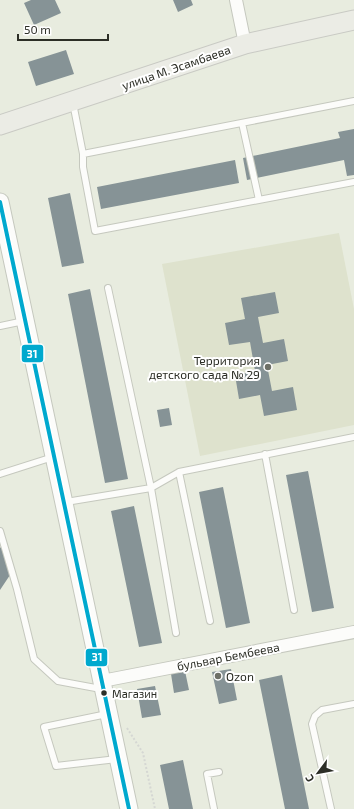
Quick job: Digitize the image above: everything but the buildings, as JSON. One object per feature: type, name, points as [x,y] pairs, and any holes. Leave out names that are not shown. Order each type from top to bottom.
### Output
[{"type":"main road","name":"улица М. Эсамбаева","points":[[0,125],[245,44],[354,20]]},
{"type":"main road","points":[[0,202],[129,809]]},
{"type":"street","points":[[236,0],[245,44]]},
{"type":"street","name":"бульвар Бембеева","points":[[103,685],[354,632]]},
{"type":"lane","points":[[82,154],[354,101]]},
{"type":"lane","points":[[73,102],[95,231],[354,182]]},
{"type":"lane","points":[[242,123],[259,200]]},
{"type":"lane","points":[[108,288],[151,488],[176,633]]},
{"type":"lane","points":[[0,326],[26,320]]},
{"type":"lane","points":[[64,503],[151,488],[179,472],[354,438]]},
{"type":"lane","points":[[266,454],[294,610]]},
{"type":"lane","points":[[0,474],[55,456]]},
{"type":"lane","points":[[179,472],[210,621]]},
{"type":"lane","points":[[0,531],[17,588],[34,659],[58,681],[103,685]]},
{"type":"lane","points":[[331,809],[312,724],[315,716],[322,710],[354,704]]},
{"type":"lane","points":[[108,713],[44,727],[56,766],[118,759]]},
{"type":"lane","points":[[214,809],[207,774],[219,772]]},
{"type":"path","points":[[124,723],[143,753],[155,809]]},
{"type":"shaded area","name":"Территория детского сада № 29","points":[[339,233],[354,309],[354,425],[200,456],[162,264]]},
{"type":"transit line","name":"31","points":[[0,202],[129,809]]},
{"type":"place","name":"Территория детского сада № 29","points":[[268,367]]},
{"type":"place","name":"Ozon","points":[[218,676]]},
{"type":"place","name":"Магазин","points":[[104,693]]}]
